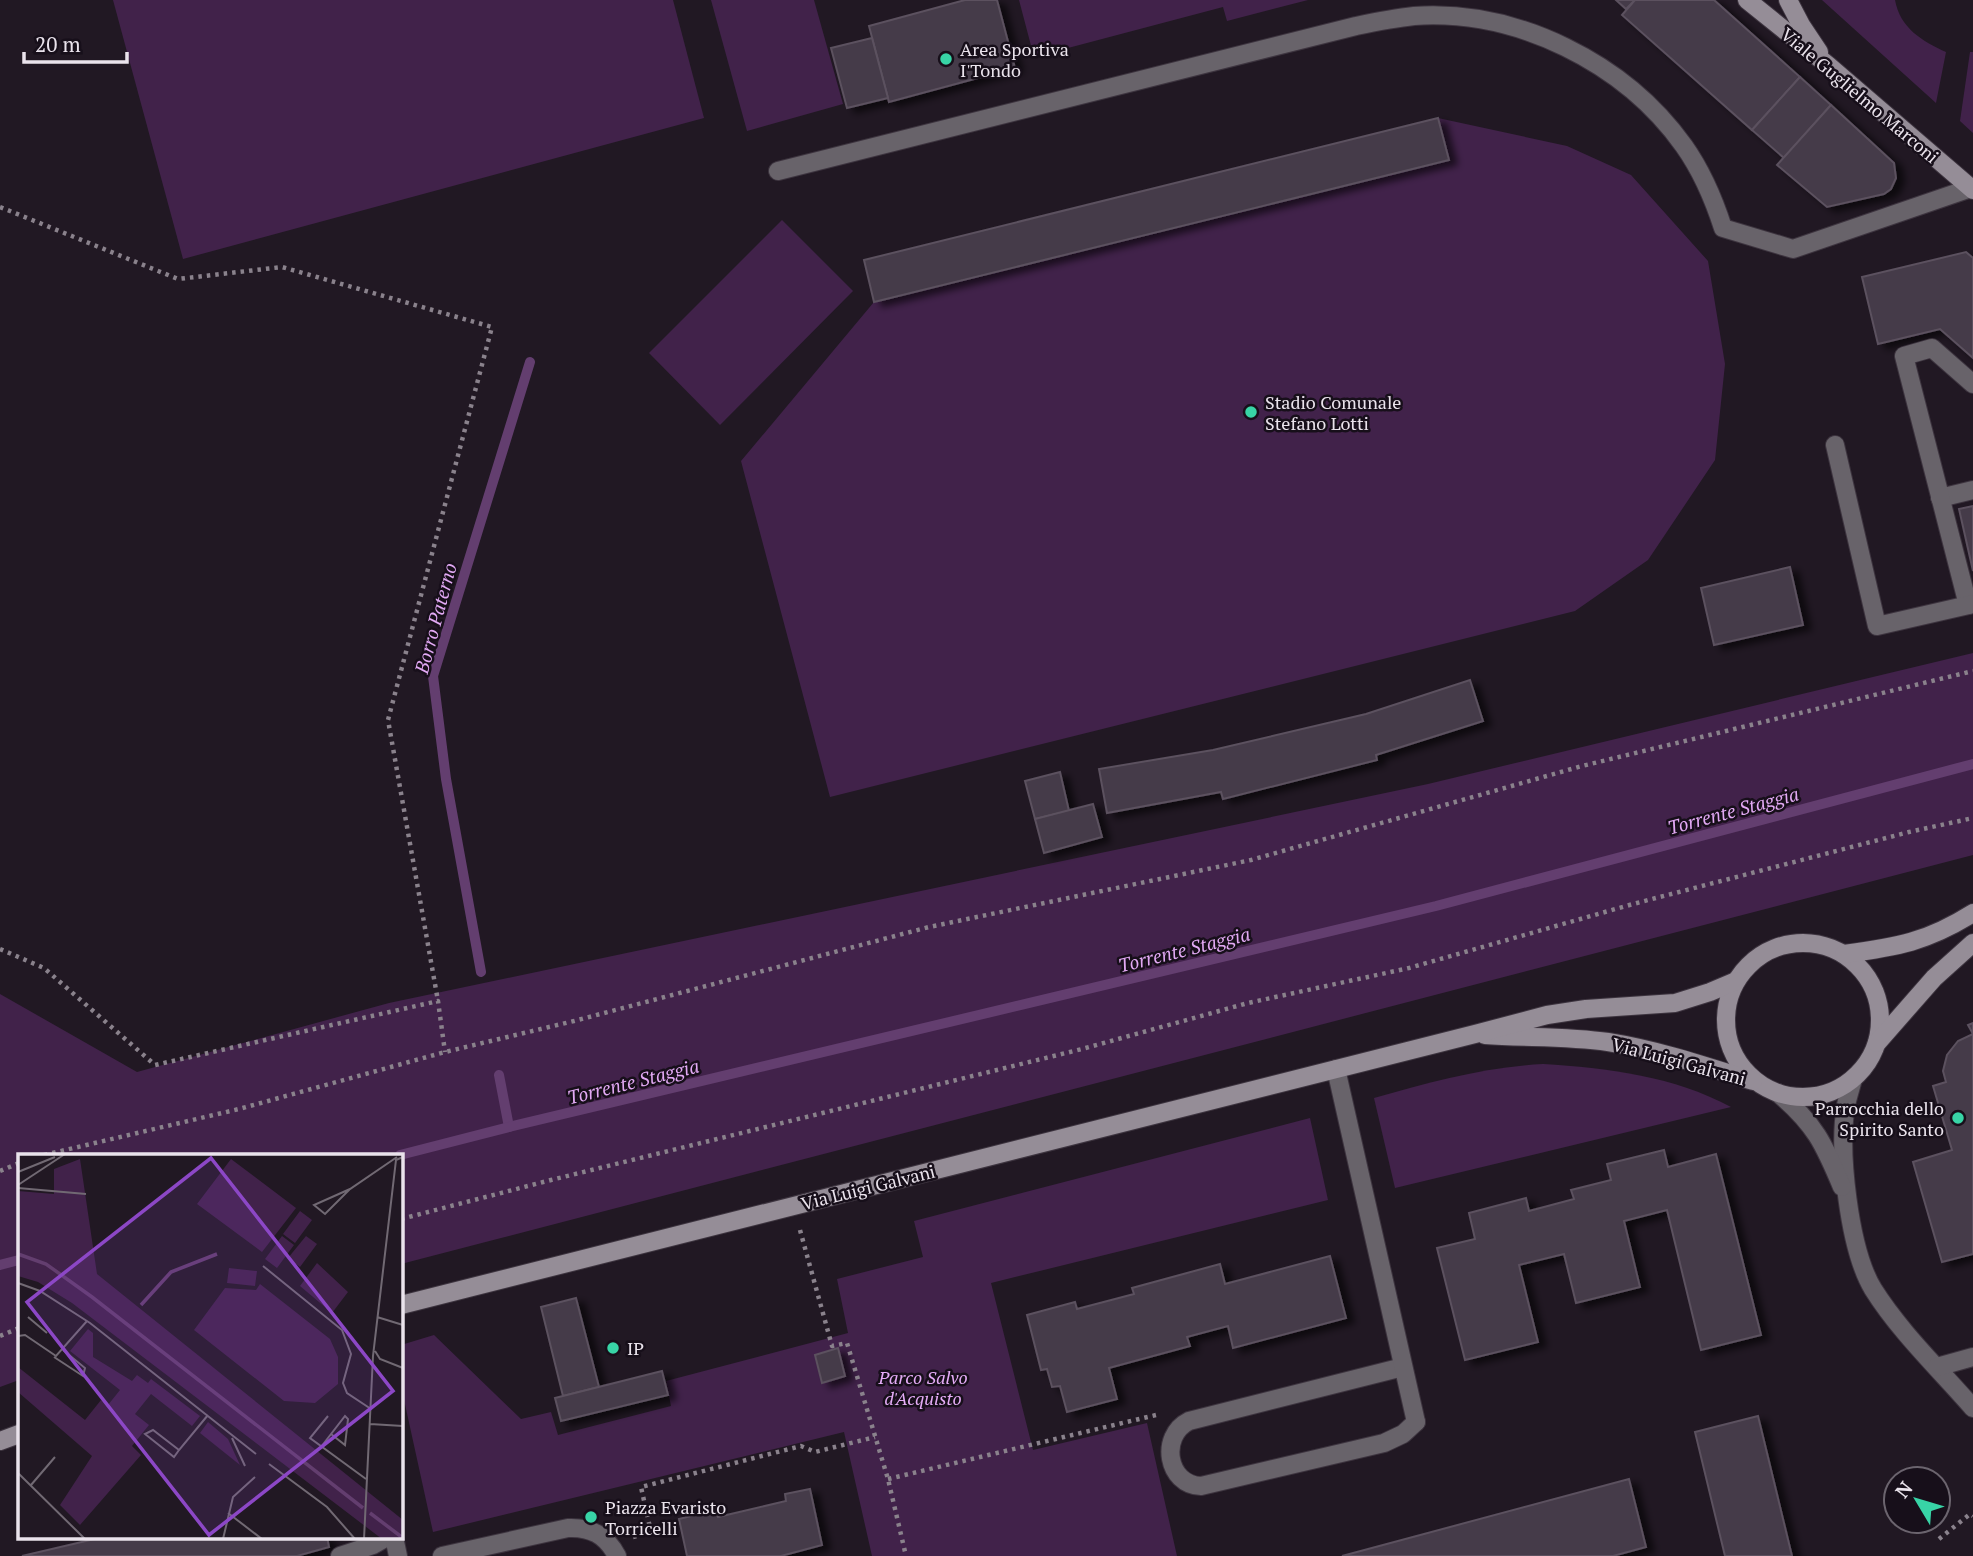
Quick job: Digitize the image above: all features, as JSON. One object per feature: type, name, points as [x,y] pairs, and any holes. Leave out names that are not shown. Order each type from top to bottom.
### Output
[{"type":"main road","name":"Viale Guglielmo Marconi","points":[[1747,0],[1829,66],[1972,189]]},
{"type":"main road","points":[[1788,0],[1801,25],[1829,66]]},
{"type":"main road","name":"Via Luigi Galvani","points":[[1844,954],[1892,948],[1918,941],[1973,913]]},
{"type":"main road","name":"Via Luigi Galvani","points":[[1757,1082],[1738,1061],[1727,1036],[1725,1017],[1736,981],[1749,965],[1765,952],[1785,944],[1805,942],[1826,946],[1844,954],[1866,975],[1879,1003],[1881,1023],[1877,1043]]},
{"type":"main road","name":"Via Luigi Galvani","points":[[1475,1034],[1627,1045],[1757,1082],[1778,1093],[1798,1097],[1818,1096],[1836,1090],[1853,1079],[1867,1063],[1877,1043],[1934,978],[1973,943]]},
{"type":"main road","name":"Via Luigi Galvani","points":[[402,1305],[1547,1014],[1675,1003],[1736,981]]},
{"type":"main road","points":[[0,1441],[18,1434]]},
{"type":"street","points":[[778,171],[1345,29],[1388,20],[1440,16],[1517,29],[1564,47],[1601,67],[1639,96],[1685,148],[1710,194],[1723,228],[1793,249],[1972,189]]},
{"type":"street","points":[[1835,445],[1877,626],[1970,605],[1903,356],[1932,348],[1973,384]]},
{"type":"street","points":[[1940,498],[1973,490]]},
{"type":"street","points":[[1336,1069],[1416,1422],[1403,1434],[1384,1443],[1202,1486],[1187,1485],[1175,1470],[1170,1443],[1179,1426],[1195,1419],[1403,1367]]},
{"type":"street","points":[[1848,1202],[1844,1130],[1846,1106],[1853,1079]]},
{"type":"street","points":[[1778,1093],[1814,1128],[1830,1159],[1848,1202],[1863,1267],[1872,1286],[1911,1339],[1973,1408]]},
{"type":"street","points":[[1937,1367],[1973,1357]]},
{"type":"street","points":[[442,1556],[568,1528],[591,1530],[604,1537],[613,1549]]},
{"type":"street","points":[[340,1556],[385,1538]]},
{"type":"street","points":[[394,1538],[398,1556]]},
{"type":"path","points":[[0,207],[178,279],[282,267],[492,327],[388,720],[445,1052]]},
{"type":"path","points":[[48,1154],[239,1109],[445,1052],[574,1021],[929,927],[1251,860],[1582,766],[1973,671]]},
{"type":"path","points":[[402,1219],[1082,1049],[1248,1003],[1409,968],[1633,904],[1909,832],[1973,818]]},
{"type":"path","points":[[0,949],[44,968],[155,1065],[438,1001]]},
{"type":"path","points":[[0,1171],[18,1163]]},
{"type":"path","points":[[793,1206],[832,1346],[847,1343],[888,1479],[906,1556]]},
{"type":"path","points":[[0,1336],[18,1328]]},
{"type":"path","points":[[888,1479],[1153,1415],[1165,1416],[1179,1426]]},
{"type":"path","points":[[613,1549],[651,1532],[641,1487],[801,1446],[815,1452],[875,1437]]},
{"type":"path","points":[[1939,1539],[1970,1514],[1973,1516]]},
{"type":"green space","points":[[113,0],[673,0],[704,118],[183,259]]},
{"type":"green space","points":[[711,0],[814,0],[843,104],[747,131]]},
{"type":"green space","points":[[1019,0],[1308,0],[1227,21],[1223,7],[1034,57]]},
{"type":"green space","points":[[1822,0],[1895,0],[1907,26],[1946,52],[1936,103]]},
{"type":"green space","points":[[1970,52],[1973,52],[1973,133],[1960,121]]},
{"type":"green space","name":"Stadio Comunale Stefano Lotti","points":[[1438,118],[1567,146],[1631,175],[1708,261],[1725,364],[1715,460],[1648,560],[1575,611],[830,797],[741,461],[874,302],[864,260]]},
{"type":"green space","points":[[782,220],[853,291],[720,425],[649,353]]},
{"type":"green space","points":[[1973,653],[1973,855],[402,1264],[402,1154],[18,1154],[18,1380],[0,1387],[0,994],[137,1072],[389,1003],[1428,784]]},
{"type":"green space","points":[[1543,1064],[1640,1075],[1709,1096],[1731,1107],[1395,1188],[1374,1098],[1479,1072]]},
{"type":"green space","name":"Parco Salvo d'Acquisto","points":[[1310,1118],[1328,1200],[991,1283],[1033,1450],[1147,1423],[1177,1556],[872,1556],[844,1432],[433,1532],[402,1391],[402,1345],[434,1335],[521,1419],[551,1412],[558,1435],[671,1406],[666,1381],[848,1333],[837,1279],[923,1257],[914,1221]]},
{"type":"building","points":[[965,0],[997,0],[1015,68],[889,102],[869,26]]},
{"type":"building","points":[[1616,0],[1635,0],[1626,9]]},
{"type":"building","points":[[1635,0],[1714,0],[1800,77],[1752,130],[1622,15]]},
{"type":"building","points":[[872,38],[888,98],[847,108],[831,48]]},
{"type":"building","points":[[1800,77],[1831,105],[1784,158],[1752,130]]},
{"type":"building","points":[[1831,105],[1894,163],[1896,178],[1891,189],[1884,194],[1827,207],[1777,165]]},
{"type":"building","points":[[1438,118],[1449,160],[874,302],[864,260]]},
{"type":"building","points":[[1966,252],[1973,258],[1973,358],[1940,329],[1878,344],[1862,277]]},
{"type":"building","points":[[1973,506],[1973,571],[1959,509]]},
{"type":"building","points":[[1790,567],[1803,625],[1714,645],[1701,588]]},
{"type":"building","points":[[1470,680],[1483,721],[1376,755],[1377,760],[1223,799],[1221,792],[1107,813],[1099,769],[1213,750],[1366,714]]},
{"type":"building","points":[[1060,772],[1069,811],[1035,819],[1025,781]]},
{"type":"building","points":[[1093,804],[1102,837],[1044,853],[1035,819]]},
{"type":"building","name":"Parrocchia dello Spirito Santo","points":[[1973,1034],[1973,1254],[1942,1262],[1913,1162],[1952,1150],[1933,1086],[1946,1082],[1943,1071],[1947,1055],[1958,1041]]},
{"type":"building","points":[[1664,1150],[1668,1167],[1716,1154],[1761,1335],[1701,1350],[1667,1210],[1624,1221],[1640,1287],[1576,1303],[1564,1254],[1519,1265],[1538,1342],[1465,1360],[1437,1248],[1475,1239],[1469,1213],[1526,1198],[1529,1211],[1574,1199],[1571,1190],[1611,1180],[1607,1164]]},
{"type":"building","points":[[1330,1256],[1346,1318],[1233,1348],[1228,1326],[1187,1337],[1190,1346],[1109,1368],[1117,1399],[1067,1412],[1060,1386],[1052,1387],[1047,1369],[1041,1370],[1027,1315],[1075,1302],[1077,1309],[1134,1294],[1132,1288],[1220,1264],[1225,1284]]},
{"type":"building","points":[[576,1298],[599,1387],[563,1396],[541,1307]]},
{"type":"building","points":[[838,1348],[845,1376],[822,1383],[815,1355]]},
{"type":"building","points":[[662,1371],[668,1395],[561,1421],[555,1398]]},
{"type":"building","points":[[1758,1416],[1792,1556],[1725,1556],[1695,1432]]},
{"type":"building","points":[[1629,1479],[1646,1547],[1613,1556],[1342,1556]]},
{"type":"building","points":[[810,1489],[822,1545],[781,1556],[687,1556],[679,1519],[716,1510],[718,1517],[786,1501],[785,1494]]},
{"type":"building","points":[[99,1538],[327,1538],[329,1547],[297,1556],[22,1556]]},
{"type":"waterway","name":"Borro Paterno","points":[[481,972],[446,779],[433,676],[530,362]]},
{"type":"waterway","name":"Torrente Staggia","points":[[402,1154],[1436,906],[1973,764]]},
{"type":"waterway","name":"Borro Paterno","points":[[499,1075],[509,1127]]},
{"type":"waterway","name":"Torrente Staggia","points":[[0,1265],[18,1260]]},
{"type":"place","name":"Area Sportiva I'Tondo","points":[[946,59]]},
{"type":"place","name":"Stadio Comunale Stefano Lotti","points":[[1251,412]]},
{"type":"place","name":"Parrocchia dello Spirito Santo","points":[[1958,1118]]},
{"type":"place","name":"IP","points":[[613,1348]]},
{"type":"place","name":"Piazza Evaristo Torricelli","points":[[591,1517]]}]
